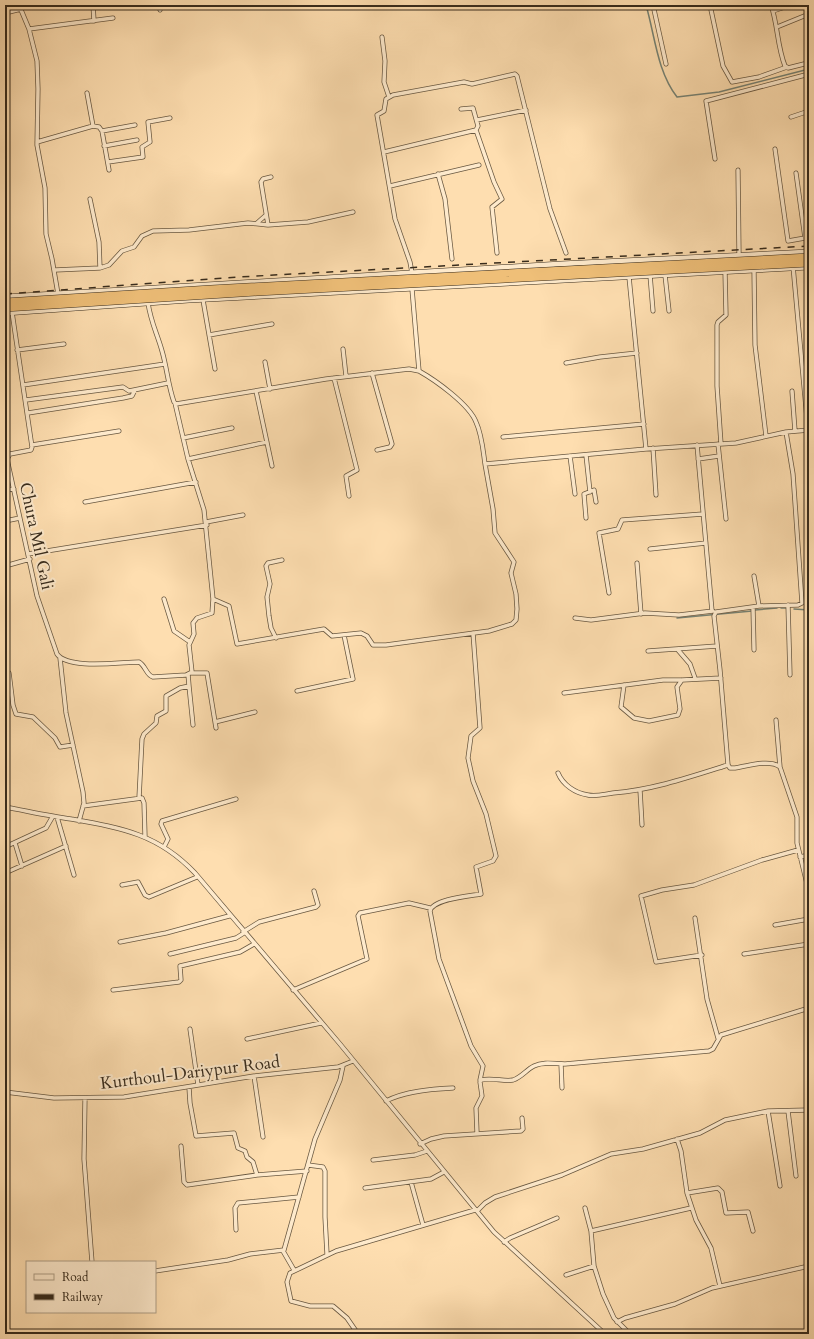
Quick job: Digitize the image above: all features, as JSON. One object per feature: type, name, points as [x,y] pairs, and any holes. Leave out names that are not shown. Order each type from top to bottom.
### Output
[{"type":"highway","points":[[5,302],[211,289],[809,257]]},
{"type":"highway","points":[[5,308],[279,291],[809,263]]},
{"type":"street","points":[[19,5],[28,29],[38,73],[37,142],[44,188],[46,234],[58,294]]},
{"type":"street","points":[[93,5],[94,21]]},
{"type":"street","points":[[159,5],[160,10]]},
{"type":"street","points":[[653,5],[666,64]]},
{"type":"street","points":[[710,5],[723,66],[732,82],[759,77],[787,67],[808,63]]},
{"type":"street","points":[[771,5],[777,28],[778,40],[787,67]]},
{"type":"street","points":[[773,11],[791,5]]},
{"type":"street","points":[[5,13],[21,9]]},
{"type":"street","points":[[777,28],[809,14]]},
{"type":"street","points":[[28,29],[113,18]]},
{"type":"street","points":[[382,37],[386,61],[384,82],[389,97]]},
{"type":"street","points":[[412,273],[410,262],[397,226],[377,115],[384,111],[384,102],[389,97],[464,82],[475,83],[515,74],[517,75],[550,209],[566,253]]},
{"type":"street","points":[[715,159],[706,101],[809,74]]},
{"type":"street","points":[[87,93],[92,126]]},
{"type":"street","points":[[461,109],[472,108],[477,120],[478,126],[476,130],[494,182],[502,199],[492,207],[497,253]]},
{"type":"street","points":[[477,120],[526,110]]},
{"type":"street","points":[[791,117],[809,110]]},
{"type":"street","points":[[108,162],[143,156],[142,147],[150,142],[148,122],[170,118]]},
{"type":"street","points":[[102,132],[135,125]]},
{"type":"street","points":[[37,142],[92,126],[99,127],[102,132],[109,170]]},
{"type":"street","points":[[384,152],[476,130]]},
{"type":"street","points":[[104,146],[137,140]]},
{"type":"street","points":[[775,149],[788,241],[806,236],[796,173]]},
{"type":"street","points":[[390,186],[479,165]]},
{"type":"street","points":[[738,170],[739,254]]},
{"type":"street","points":[[438,174],[445,199],[452,259]]},
{"type":"street","points":[[268,225],[262,181],[271,177]]},
{"type":"street","points":[[90,199],[100,246],[100,268]]},
{"type":"street","points":[[54,270],[100,268],[112,264],[120,252],[136,246],[142,236],[148,232],[256,223],[268,225],[312,221],[353,212]]},
{"type":"street","points":[[256,223],[266,216]]},
{"type":"street","points":[[5,297],[739,254],[809,252]]},
{"type":"street","points":[[485,464],[653,448],[736,443],[786,432],[808,430],[792,253]]},
{"type":"street","points":[[649,260],[653,311]]},
{"type":"street","points":[[5,313],[148,303],[809,267]]},
{"type":"street","points":[[754,270],[756,345],[766,436]]},
{"type":"street","points":[[726,271],[726,317],[716,321],[720,444],[719,456],[726,519]]},
{"type":"street","points":[[434,272],[435,288]]},
{"type":"street","points":[[665,275],[669,311]]},
{"type":"street","points":[[629,277],[646,449]]},
{"type":"street","points":[[412,289],[419,371]]},
{"type":"street","points":[[124,290],[124,305]]},
{"type":"street","points":[[203,300],[215,369]]},
{"type":"street","points":[[148,303],[151,322],[162,349],[168,384],[188,460],[196,482],[207,523],[213,599],[212,613],[194,620],[194,634],[190,642],[189,686],[193,725]]},
{"type":"street","points":[[12,312],[32,446],[119,431]]},
{"type":"street","points":[[209,335],[272,324]]},
{"type":"street","points":[[17,350],[64,344]]},
{"type":"street","points":[[343,348],[346,376]]},
{"type":"street","points":[[566,363],[637,353]]},
{"type":"street","points":[[265,362],[270,389]]},
{"type":"street","points":[[23,385],[165,364]]},
{"type":"street","points":[[174,403],[346,376],[409,369],[419,371],[430,377],[469,409],[476,420],[479,428],[493,509],[495,533],[514,562],[511,573],[516,594],[517,609],[516,620],[512,624],[489,632],[378,646],[372,644],[367,636],[361,633],[344,635],[328,632],[324,629],[236,644],[229,606],[213,599]]},
{"type":"street","points":[[372,373],[392,444],[390,447],[377,450]]},
{"type":"street","points":[[334,378],[357,470],[346,476],[349,496]]},
{"type":"street","points":[[26,400],[124,387],[129,391],[168,384]]},
{"type":"street","points":[[28,413],[123,398],[132,396],[135,390]]},
{"type":"street","points":[[256,391],[272,466]]},
{"type":"street","points":[[792,391],[795,431]]},
{"type":"street","points":[[503,437],[644,424]]},
{"type":"street","points":[[183,438],[232,428]]},
{"type":"street","points":[[575,618],[591,620],[641,614],[679,615],[714,613],[759,606],[798,605],[802,602],[793,474],[786,432]]},
{"type":"street","points":[[188,460],[267,442]]},
{"type":"street","points":[[697,445],[721,678],[728,765]]},
{"type":"street","name":"Chura Mil Gali","points":[[32,446],[31,450],[9,455],[7,464],[30,559],[39,607],[56,652],[60,658]]},
{"type":"street","points":[[653,448],[656,495]]},
{"type":"street","points":[[586,454],[590,492]]},
{"type":"street","points":[[570,456],[575,494]]},
{"type":"street","points":[[698,459],[719,456]]},
{"type":"street","points":[[85,502],[196,482]]},
{"type":"street","points":[[5,490],[14,489]]},
{"type":"street","points":[[586,518],[584,495],[595,491],[596,502]]},
{"type":"street","points":[[609,592],[599,533],[618,529],[622,520],[703,514]]},
{"type":"street","points":[[28,554],[207,523],[243,515]]},
{"type":"street","points":[[5,521],[20,518]]},
{"type":"street","points":[[650,549],[706,543]]},
{"type":"street","points":[[5,566],[30,559]]},
{"type":"street","points":[[276,638],[271,628],[268,616],[267,597],[270,584],[266,566],[268,563],[282,560]]},
{"type":"street","points":[[637,563],[641,614]]},
{"type":"street","points":[[754,576],[759,606]]},
{"type":"street","points":[[164,599],[174,631],[190,642]]},
{"type":"street","points":[[788,605],[790,675]]},
{"type":"street","points":[[753,607],[754,650]]},
{"type":"street","points":[[293,990],[366,959],[358,916],[360,913],[409,903],[430,908],[440,901],[481,894],[476,867],[493,861],[496,856],[486,814],[473,781],[468,758],[471,736],[480,728],[472,633]]},
{"type":"street","points":[[297,691],[353,679],[344,635]]},
{"type":"street","points":[[648,651],[717,646]]},
{"type":"street","points":[[678,650],[690,664],[695,678]]},
{"type":"street","points":[[79,821],[83,806],[84,792],[66,713],[60,658],[87,664],[139,662],[143,665],[149,676],[153,677],[207,673],[216,728]]},
{"type":"street","points":[[5,670],[9,673],[13,705],[16,714],[33,717],[55,738],[60,747],[73,745]]},
{"type":"street","points":[[564,693],[663,680],[721,678]]},
{"type":"street","points":[[624,685],[620,703],[622,708],[637,719],[649,721],[671,717],[679,713],[677,687],[682,680]]},
{"type":"street","points":[[139,798],[142,739],[144,734],[156,723],[157,716],[166,711],[166,696],[180,688],[189,686]]},
{"type":"street","points":[[215,722],[255,712]]},
{"type":"street","points":[[776,720],[780,767],[797,817],[798,850],[808,880],[809,892]]},
{"type":"street","points":[[558,773],[565,785],[589,796],[640,790],[666,784],[728,765],[732,768],[768,764],[777,765],[780,767]]},
{"type":"street","points":[[640,790],[642,825]]},
{"type":"street","points":[[83,806],[139,798],[143,799],[145,836]]},
{"type":"street","points":[[164,847],[168,839],[161,824],[162,821],[236,798]]},
{"type":"street","points":[[5,807],[117,827],[145,836],[164,847],[187,865],[353,1061],[420,1144],[478,1209],[504,1242],[568,1298],[606,1334]]},
{"type":"street","points":[[5,847],[15,844],[46,828],[55,816]]},
{"type":"street","points":[[55,816],[66,846],[74,875]]},
{"type":"street","points":[[15,844],[22,866]]},
{"type":"street","points":[[5,873],[66,846]]},
{"type":"street","points":[[702,955],[657,963],[641,896],[662,890],[694,885],[762,860],[798,850]]},
{"type":"street","points":[[800,858],[809,855]]},
{"type":"street","points":[[122,885],[138,882],[145,894],[149,897],[197,877]]},
{"type":"street","points":[[170,954],[236,938],[255,923],[316,907],[318,905],[314,891]]},
{"type":"street","points":[[430,908],[438,956],[471,1046],[483,1066],[480,1080],[482,1096],[476,1111],[477,1133]]},
{"type":"street","points":[[120,942],[166,933],[229,916]]},
{"type":"street","points":[[695,918],[702,955],[707,998],[718,1038]]},
{"type":"street","points":[[775,925],[809,919]]},
{"type":"street","points":[[113,990],[179,982],[181,980],[180,966],[240,952],[254,944]]},
{"type":"street","points":[[744,954],[809,944]]},
{"type":"street","points":[[480,1080],[494,1078],[512,1080],[539,1064],[561,1064],[709,1050],[713,1049],[718,1038],[722,1035],[809,1008]]},
{"type":"street","points":[[247,1039],[321,1023]]},
{"type":"street","points":[[190,1029],[198,1085]]},
{"type":"street","name":"Kurthoul-Dariypur Road","points":[[5,1092],[54,1098],[124,1097],[254,1076],[342,1066],[353,1061]]},
{"type":"street","points":[[561,1064],[562,1088]]},
{"type":"street","points":[[294,1270],[283,1251],[319,1128],[340,1080],[342,1066]]},
{"type":"street","points":[[254,1076],[263,1137]]},
{"type":"street","points":[[189,1086],[190,1103],[196,1136],[234,1133],[238,1148],[245,1151],[253,1162],[257,1175]]},
{"type":"street","points":[[386,1101],[395,1097],[453,1088]]},
{"type":"street","points":[[85,1098],[84,1159],[92,1261]]},
{"type":"street","points":[[358,1334],[347,1318],[333,1306],[310,1306],[291,1301],[287,1282],[288,1276],[294,1270],[327,1254],[478,1209],[494,1197],[566,1173],[611,1154],[649,1147],[700,1133],[726,1120],[768,1111],[809,1110]]},
{"type":"street","points":[[768,1111],[780,1186]]},
{"type":"street","points":[[788,1111],[796,1176]]},
{"type":"street","points":[[420,1144],[436,1138],[522,1130],[522,1118]]},
{"type":"street","points":[[677,1139],[681,1151],[687,1193],[691,1208],[711,1248],[720,1286]]},
{"type":"street","points":[[181,1146],[186,1185],[257,1175],[307,1171]]},
{"type":"street","points":[[373,1160],[415,1155],[427,1151]]},
{"type":"street","points":[[308,1165],[323,1167],[325,1171],[327,1254]]},
{"type":"street","points":[[365,1188],[435,1178],[444,1172]]},
{"type":"street","points":[[411,1182],[424,1225]]},
{"type":"street","points":[[687,1193],[718,1188],[722,1192],[726,1213],[732,1214],[747,1211],[752,1231]]},
{"type":"street","points":[[236,1230],[235,1208],[238,1203],[299,1197]]},
{"type":"street","points":[[584,1208],[591,1231],[594,1266],[612,1316],[630,1334]]},
{"type":"street","points":[[591,1231],[691,1208]]},
{"type":"street","points":[[504,1242],[557,1218]]},
{"type":"street","points":[[156,1272],[228,1260],[252,1254],[283,1251]]},
{"type":"street","points":[[566,1275],[594,1266]]},
{"type":"street","points":[[617,1322],[625,1318],[675,1304],[720,1286],[809,1266]]},
{"type":"waterway","points":[[646,5],[661,65],[670,87],[677,97],[719,92],[809,69]]},
{"type":"waterway","points":[[755,610],[777,608]]},
{"type":"waterway","points":[[781,608],[786,608]]},
{"type":"waterway","points":[[794,609],[809,610]]},
{"type":"waterway","points":[[677,618],[752,611]]},
{"type":"railway","points":[[5,294],[238,277],[809,246]]}]
